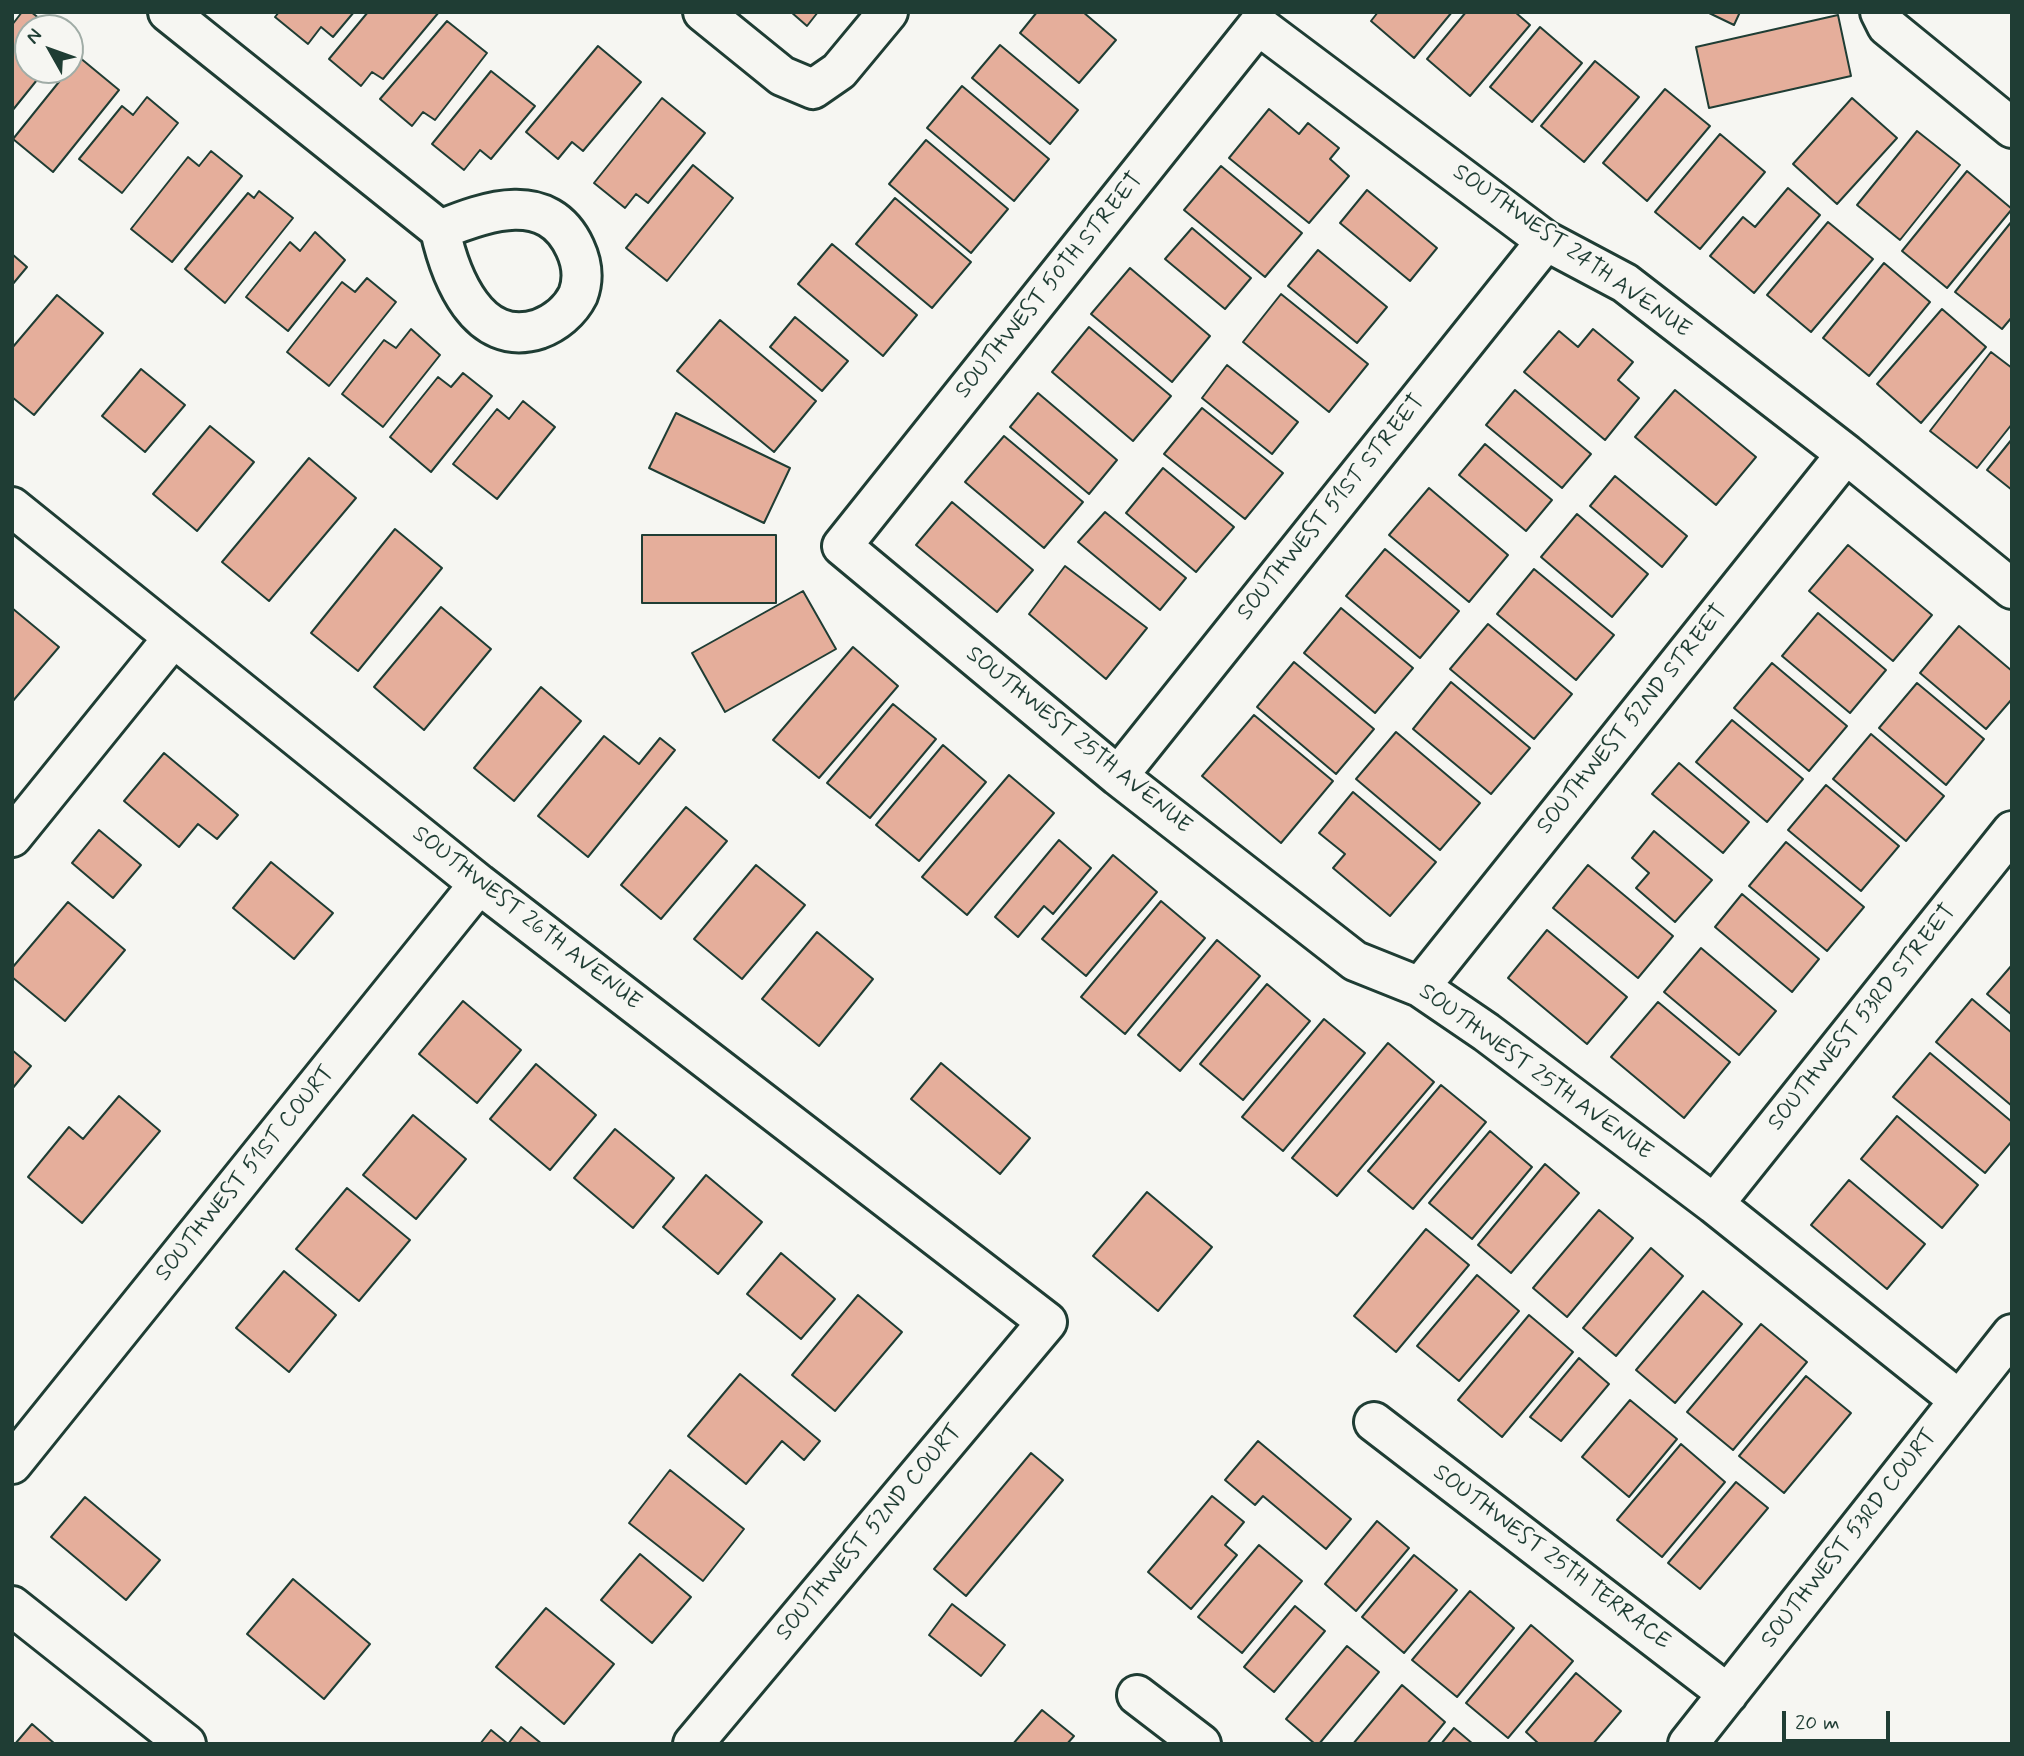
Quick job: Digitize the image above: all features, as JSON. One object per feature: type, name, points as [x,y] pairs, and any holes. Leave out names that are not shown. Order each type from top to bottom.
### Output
[{"type":"street","points":[[168,12],[440,230]]},
{"type":"street","points":[[703,12],[782,76],[813,89],[839,71],[888,12]]},
{"type":"street","points":[[1880,12],[1887,26],[2012,128]]},
{"type":"street","name":"SOUTHWEST 24TH AVENUE","points":[[1258,25],[1546,241],[1625,284],[1846,454],[2012,589]]},
{"type":"street","name":"SOUTHWEST 50TH STREET","points":[[842,547],[1258,25]]},
{"type":"street","name":"SOUTHWEST 51ST STREET","points":[[1118,776],[1546,241]]},
{"type":"street","name":"SOUTHWEST 52ND STREET","points":[[1420,987],[1846,454]]},
{"type":"street","name":"SOUTHWEST 26TH AVENUE","points":[[12,507],[479,884],[1048,1322]]},
{"type":"street","name":"SOUTHWEST 25TH AVENUE","points":[[842,547],[1118,776],[1355,961],[1420,987],[1486,1032],[1714,1204],[1959,1400]]},
{"type":"street","points":[[12,837],[173,638]]},
{"type":"street","name":"SOUTHWEST 53RD STREET","points":[[1714,1204],[2012,831]]},
{"type":"street","name":"SOUTHWEST 51ST COURT","points":[[12,1464],[479,884]]},
{"type":"street","name":"SOUTHWEST 52ND COURT","points":[[693,1744],[1048,1322]]},
{"type":"street","name":"SOUTHWEST 53RD COURT","points":[[1688,1744],[2012,1334]]},
{"type":"street","name":"SOUTHWEST 25TH TERRACE","points":[[1374,1422],[1728,1694]]},
{"type":"street","points":[[12,1606],[186,1744]]},
{"type":"street","points":[[1137,1695],[1201,1744]]},
{"type":"building","points":[[279,12],[354,12],[333,37],[321,27],[308,44],[275,17]]},
{"type":"building","points":[[368,12],[439,12],[383,79],[372,72],[361,86],[329,59]]},
{"type":"building","points":[[791,12],[818,12],[807,26]]},
{"type":"building","points":[[1037,12],[1083,12],[1116,40],[1079,83],[1020,33]]},
{"type":"building","points":[[1378,12],[1452,12],[1414,58],[1371,21]]},
{"type":"building","points":[[1466,12],[1515,12],[1530,25],[1470,96],[1427,59]]},
{"type":"building","points":[[1707,12],[1740,12],[1734,25]]},
{"type":"building","points":[[1838,15],[1851,76],[1709,108],[1696,47]]},
{"type":"building","points":[[447,21],[487,53],[435,120],[423,112],[412,126],[380,99]]},
{"type":"building","points":[[14,22],[14,84],[34,84],[12,111]]},
{"type":"building","points":[[1540,27],[1582,63],[1532,122],[1490,87]]},
{"type":"building","points":[[1000,45],[1078,110],[1050,144],[972,78]]},
{"type":"building","points":[[598,46],[641,82],[583,151],[572,142],[558,159],[526,132]]},
{"type":"building","points":[[84,61],[119,90],[53,172],[13,139],[57,84],[84,84]]},
{"type":"building","points":[[1595,61],[1639,97],[1584,162],[1541,126]]},
{"type":"building","points":[[491,71],[535,106],[491,159],[480,150],[464,170],[432,144]]},
{"type":"building","points":[[962,86],[1049,159],[1014,201],[927,128]]},
{"type":"building","points":[[1665,89],[1710,126],[1647,201],[1603,163]]},
{"type":"building","points":[[147,97],[178,123],[122,193],[79,159],[122,106],[133,115]]},
{"type":"building","points":[[662,98],[705,133],[648,203],[636,194],[625,208],[594,183]]},
{"type":"building","points":[[1852,98],[1897,138],[1837,204],[1793,164]]},
{"type":"building","points":[[1269,109],[1299,134],[1308,123],[1339,148],[1330,159],[1349,176],[1309,223],[1229,158]]},
{"type":"building","points":[[1917,131],[1960,165],[1900,240],[1857,205]]},
{"type":"building","points":[[1720,134],[1765,172],[1700,249],[1655,212]]},
{"type":"building","points":[[926,140],[1008,209],[971,253],[889,184]]},
{"type":"building","points":[[211,151],[242,176],[172,262],[131,229],[188,157],[199,166]]},
{"type":"building","points":[[693,165],[733,198],[667,281],[626,248]]},
{"type":"building","points":[[1221,166],[1302,233],[1265,277],[1184,210]]},
{"type":"building","points":[[1967,171],[2012,209],[1947,288],[1902,251]]},
{"type":"building","points":[[1788,188],[1820,215],[1754,293],[1710,256],[1743,217],[1755,227]]},
{"type":"building","points":[[1367,190],[1437,248],[1410,281],[1340,223]]},
{"type":"building","points":[[259,191],[293,218],[225,303],[185,269],[248,193],[254,198]]},
{"type":"building","points":[[895,198],[971,262],[932,308],[856,244]]},
{"type":"building","points":[[2012,221],[2012,317],[2002,329],[1955,292]]},
{"type":"building","points":[[1828,222],[1873,259],[1811,332],[1767,295]]},
{"type":"building","points":[[1192,228],[1251,278],[1225,309],[1165,259]]},
{"type":"building","points":[[315,232],[345,260],[288,331],[246,297],[290,242],[300,251]]},
{"type":"building","points":[[832,244],[917,315],[883,356],[798,284]]},
{"type":"building","points":[[1318,250],[1387,307],[1357,343],[1288,286]]},
{"type":"building","points":[[12,254],[27,267],[12,285]]},
{"type":"building","points":[[1884,263],[1930,302],[1869,376],[1823,338]]},
{"type":"building","points":[[1130,268],[1210,336],[1172,382],[1091,314]]},
{"type":"building","points":[[367,278],[396,302],[329,386],[287,352],[342,282],[355,292]]},
{"type":"building","points":[[1281,294],[1368,364],[1329,412],[1243,342]]},
{"type":"building","points":[[57,295],[103,333],[34,415],[12,397],[12,348]]},
{"type":"building","points":[[1942,309],[1986,347],[1921,423],[1877,384]]},
{"type":"building","points":[[795,317],[848,361],[822,391],[770,347]]},
{"type":"building","points":[[720,320],[816,401],[774,452],[677,371]]},
{"type":"building","points":[[1089,327],[1171,396],[1133,441],[1052,372]]},
{"type":"building","points":[[411,329],[440,355],[383,427],[342,394],[384,340],[396,348]]},
{"type":"building","points":[[1593,329],[1633,362],[1618,380],[1639,398],[1605,440],[1524,372],[1559,331],[1578,347]]},
{"type":"building","points":[[1991,352],[2012,368],[2012,424],[1977,468],[1930,431]]},
{"type":"building","points":[[1227,365],[1298,422],[1272,454],[1202,398]]},
{"type":"building","points":[[141,369],[185,405],[145,452],[102,416]]},
{"type":"building","points":[[463,373],[492,396],[431,472],[390,437],[438,377],[451,387]]},
{"type":"building","points":[[1515,390],[1591,454],[1562,488],[1486,425]]},
{"type":"building","points":[[1675,390],[1756,457],[1716,505],[1635,437]]},
{"type":"building","points":[[1038,393],[1117,460],[1089,494],[1010,427]]},
{"type":"building","points":[[523,401],[555,427],[497,499],[453,464],[497,409],[509,419]]},
{"type":"building","points":[[1202,408],[1283,473],[1245,519],[1164,454]]},
{"type":"building","points":[[676,413],[790,468],[764,523],[649,468]]},
{"type":"building","points":[[210,426],[254,462],[197,531],[153,494]]},
{"type":"building","points":[[1004,436],[1083,502],[1044,548],[965,482]]},
{"type":"building","points":[[2012,439],[2012,490],[1987,470]]},
{"type":"building","points":[[1485,444],[1552,500],[1526,531],[1459,475]]},
{"type":"building","points":[[309,458],[356,498],[269,601],[222,562]]},
{"type":"building","points":[[1163,468],[1234,527],[1196,572],[1126,513]]},
{"type":"building","points":[[1615,476],[1687,536],[1662,567],[1590,506]]},
{"type":"building","points":[[1429,488],[1508,555],[1469,602],[1389,535]]},
{"type":"building","points":[[952,502],[1033,570],[997,612],[916,545]]},
{"type":"building","points":[[1105,512],[1186,578],[1160,610],[1078,542]]},
{"type":"building","points":[[1577,514],[1648,574],[1612,617],[1541,557]]},
{"type":"building","points":[[395,529],[442,568],[358,671],[311,633]]},
{"type":"building","points":[[642,535],[776,535],[776,603],[642,603]]},
{"type":"building","points":[[1848,545],[1932,615],[1893,661],[1809,591]]},
{"type":"building","points":[[1385,549],[1459,611],[1420,658],[1346,596]]},
{"type":"building","points":[[1065,566],[1147,628],[1106,679],[1029,614]]},
{"type":"building","points":[[1534,569],[1614,635],[1576,680],[1497,614]]},
{"type":"building","points":[[803,591],[836,649],[725,712],[692,653]]},
{"type":"building","points":[[441,607],[491,649],[424,730],[374,687]]},
{"type":"building","points":[[12,608],[59,647],[12,702]]},
{"type":"building","points":[[1341,608],[1413,668],[1375,713],[1304,653]]},
{"type":"building","points":[[1818,613],[1886,670],[1850,713],[1782,656]]},
{"type":"building","points":[[1488,624],[1572,694],[1534,739],[1450,669]]},
{"type":"building","points":[[1959,626],[2012,671],[2012,699],[1986,729],[1920,673]]},
{"type":"building","points":[[853,647],[898,686],[819,778],[773,740]]},
{"type":"building","points":[[1294,662],[1374,729],[1336,774],[1257,707]]},
{"type":"building","points":[[1772,663],[1847,726],[1809,771],[1734,708]]},
{"type":"building","points":[[1451,682],[1530,748],[1491,794],[1413,729]]},
{"type":"building","points":[[1917,683],[1984,739],[1946,785],[1879,728]]},
{"type":"building","points":[[541,687],[581,721],[514,801],[474,768]]},
{"type":"building","points":[[893,704],[936,739],[870,818],[827,783]]},
{"type":"building","points":[[1254,715],[1333,781],[1281,843],[1202,776]]},
{"type":"building","points":[[1732,720],[1803,779],[1767,822],[1696,762]]},
{"type":"building","points":[[1396,732],[1480,803],[1440,850],[1356,779]]},
{"type":"building","points":[[1871,734],[1944,796],[1906,841],[1833,779]]},
{"type":"building","points":[[604,736],[639,764],[660,738],[675,750],[588,857],[538,816]]},
{"type":"building","points":[[943,745],[986,782],[919,861],[876,825]]},
{"type":"building","points":[[164,753],[238,815],[217,839],[198,824],[179,847],[124,801]]},
{"type":"building","points":[[1679,763],[1749,822],[1723,853],[1652,794]]},
{"type":"building","points":[[1009,775],[1054,813],[967,915],[922,877]]},
{"type":"building","points":[[1826,785],[1899,846],[1861,891],[1788,830]]},
{"type":"building","points":[[1353,792],[1436,862],[1390,916],[1333,868],[1345,854],[1319,833]]},
{"type":"building","points":[[686,807],[727,841],[661,919],[621,885]]},
{"type":"building","points":[[99,830],[141,865],[113,898],[72,863]]},
{"type":"building","points":[[1654,831],[1712,880],[1675,922],[1636,888],[1649,873],[1632,858]]},
{"type":"building","points":[[1059,840],[1091,868],[1053,914],[1044,906],[1018,937],[995,917]]},
{"type":"building","points":[[1786,842],[1864,907],[1827,951],[1749,886]]},
{"type":"building","points":[[1113,855],[1157,892],[1086,976],[1042,939]]},
{"type":"building","points":[[271,862],[333,913],[294,959],[233,908]]},
{"type":"building","points":[[756,865],[805,905],[742,979],[694,939]]},
{"type":"building","points":[[1588,865],[1673,936],[1638,978],[1553,908]]},
{"type":"building","points":[[1742,894],[1819,959],[1792,992],[1715,927]]},
{"type":"building","points":[[1161,901],[1205,938],[1125,1034],[1081,997]]},
{"type":"building","points":[[68,902],[125,950],[65,1021],[12,977],[12,968]]},
{"type":"building","points":[[1547,930],[1627,997],[1587,1044],[1508,978]]},
{"type":"building","points":[[817,932],[873,979],[819,1046],[762,999]]},
{"type":"building","points":[[1217,940],[1260,976],[1180,1071],[1138,1035]]},
{"type":"building","points":[[1701,948],[1776,1011],[1739,1055],[1664,992]]},
{"type":"building","points":[[2012,965],[2012,1015],[1987,994]]},
{"type":"building","points":[[1267,984],[1310,1021],[1243,1100],[1200,1064]]},
{"type":"building","points":[[1972,999],[2012,1033],[2012,1106],[1936,1042]]},
{"type":"building","points":[[463,1001],[521,1050],[477,1103],[419,1054]]},
{"type":"building","points":[[1658,1002],[1730,1062],[1684,1118],[1611,1057]]},
{"type":"building","points":[[1324,1019],[1365,1053],[1283,1151],[1242,1117]]},
{"type":"building","points":[[1388,1043],[1434,1082],[1337,1196],[1292,1158]]},
{"type":"building","points":[[12,1050],[31,1066],[12,1089]]},
{"type":"building","points":[[1930,1053],[2012,1122],[2012,1141],[1985,1173],[1893,1097]]},
{"type":"building","points":[[941,1063],[1030,1138],[1000,1174],[911,1099]]},
{"type":"building","points":[[536,1064],[596,1115],[550,1170],[490,1119]]},
{"type":"building","points":[[1441,1085],[1486,1122],[1413,1209],[1368,1171]]},
{"type":"building","points":[[119,1096],[160,1131],[82,1223],[28,1177],[69,1127],[83,1139]]},
{"type":"building","points":[[413,1115],[466,1159],[416,1219],[363,1175]]},
{"type":"building","points":[[1897,1116],[1978,1185],[1942,1228],[1861,1159]]},
{"type":"building","points":[[615,1129],[674,1178],[633,1228],[574,1178]]},
{"type":"building","points":[[1490,1131],[1532,1167],[1472,1239],[1429,1203]]},
{"type":"building","points":[[1545,1164],[1579,1193],[1511,1273],[1478,1245]]},
{"type":"building","points":[[706,1175],[762,1222],[718,1274],[663,1227]]},
{"type":"building","points":[[1849,1180],[1925,1244],[1887,1289],[1811,1225]]},
{"type":"building","points":[[347,1188],[410,1240],[359,1301],[296,1249]]},
{"type":"building","points":[[1147,1192],[1212,1247],[1158,1311],[1093,1256]]},
{"type":"building","points":[[1599,1210],[1633,1238],[1567,1317],[1533,1288]]},
{"type":"building","points":[[1426,1229],[1469,1265],[1396,1352],[1354,1316]]},
{"type":"building","points":[[1651,1248],[1683,1276],[1616,1356],[1583,1328]]},
{"type":"building","points":[[781,1253],[835,1299],[801,1339],[747,1294]]},
{"type":"building","points":[[284,1271],[336,1315],[289,1372],[236,1328]]},
{"type":"building","points":[[1477,1275],[1519,1311],[1459,1381],[1417,1346]]},
{"type":"building","points":[[1703,1291],[1742,1324],[1675,1403],[1636,1370]]},
{"type":"building","points":[[858,1295],[902,1332],[835,1411],[792,1375]]},
{"type":"building","points":[[1529,1315],[1573,1352],[1502,1437],[1458,1400]]},
{"type":"building","points":[[1761,1324],[1807,1362],[1733,1450],[1687,1412]]},
{"type":"building","points":[[1579,1358],[1609,1384],[1561,1441],[1530,1417]]},
{"type":"building","points":[[740,1374],[820,1441],[804,1460],[782,1441],[746,1484],[688,1436]]},
{"type":"building","points":[[1806,1376],[1851,1413],[1784,1493],[1739,1456]]},
{"type":"building","points":[[1630,1400],[1677,1439],[1629,1497],[1582,1457]]},
{"type":"building","points":[[1258,1441],[1351,1519],[1326,1549],[1263,1496],[1255,1505],[1225,1480]]},
{"type":"building","points":[[1681,1444],[1725,1482],[1662,1557],[1617,1520]]},
{"type":"building","points":[[1031,1453],[1063,1480],[966,1596],[934,1569]]},
{"type":"building","points":[[670,1470],[744,1529],[703,1581],[629,1523]]},
{"type":"building","points":[[1736,1482],[1768,1508],[1700,1589],[1668,1563]]},
{"type":"building","points":[[1212,1496],[1244,1522],[1225,1545],[1237,1555],[1191,1609],[1148,1572]]},
{"type":"building","points":[[85,1497],[160,1560],[126,1600],[51,1537]]},
{"type":"building","points":[[1377,1521],[1409,1548],[1356,1611],[1325,1584]]},
{"type":"building","points":[[1259,1545],[1302,1581],[1242,1653],[1198,1617]]},
{"type":"building","points":[[640,1554],[691,1597],[652,1643],[601,1600]]},
{"type":"building","points":[[1414,1555],[1457,1590],[1404,1653],[1362,1617]]},
{"type":"building","points":[[293,1579],[370,1644],[324,1699],[247,1634]]},
{"type":"building","points":[[1470,1591],[1514,1628],[1457,1697],[1412,1660]]},
{"type":"building","points":[[952,1604],[1005,1645],[981,1676],[929,1635]]},
{"type":"building","points":[[1295,1606],[1325,1631],[1274,1692],[1244,1667]]},
{"type":"building","points":[[546,1608],[614,1664],[564,1724],[496,1667]]},
{"type":"building","points":[[1531,1625],[1573,1661],[1508,1738],[1466,1703]]},
{"type":"building","points":[[1347,1646],[1379,1672],[1319,1744],[1315,1744],[1286,1719]]},
{"type":"building","points":[[1576,1673],[1621,1711],[1593,1744],[1539,1744],[1526,1732]]},
{"type":"building","points":[[1402,1685],[1445,1722],[1427,1744],[1353,1744]]},
{"type":"building","points":[[1042,1710],[1074,1736],[1067,1744],[1013,1744]]},
{"type":"building","points":[[32,1724],[55,1744],[15,1744]]},
{"type":"building","points":[[521,1727],[542,1744],[508,1744]]},
{"type":"building","points":[[1454,1728],[1473,1744],[1441,1744]]},
{"type":"building","points":[[491,1730],[508,1744],[480,1744]]}]
